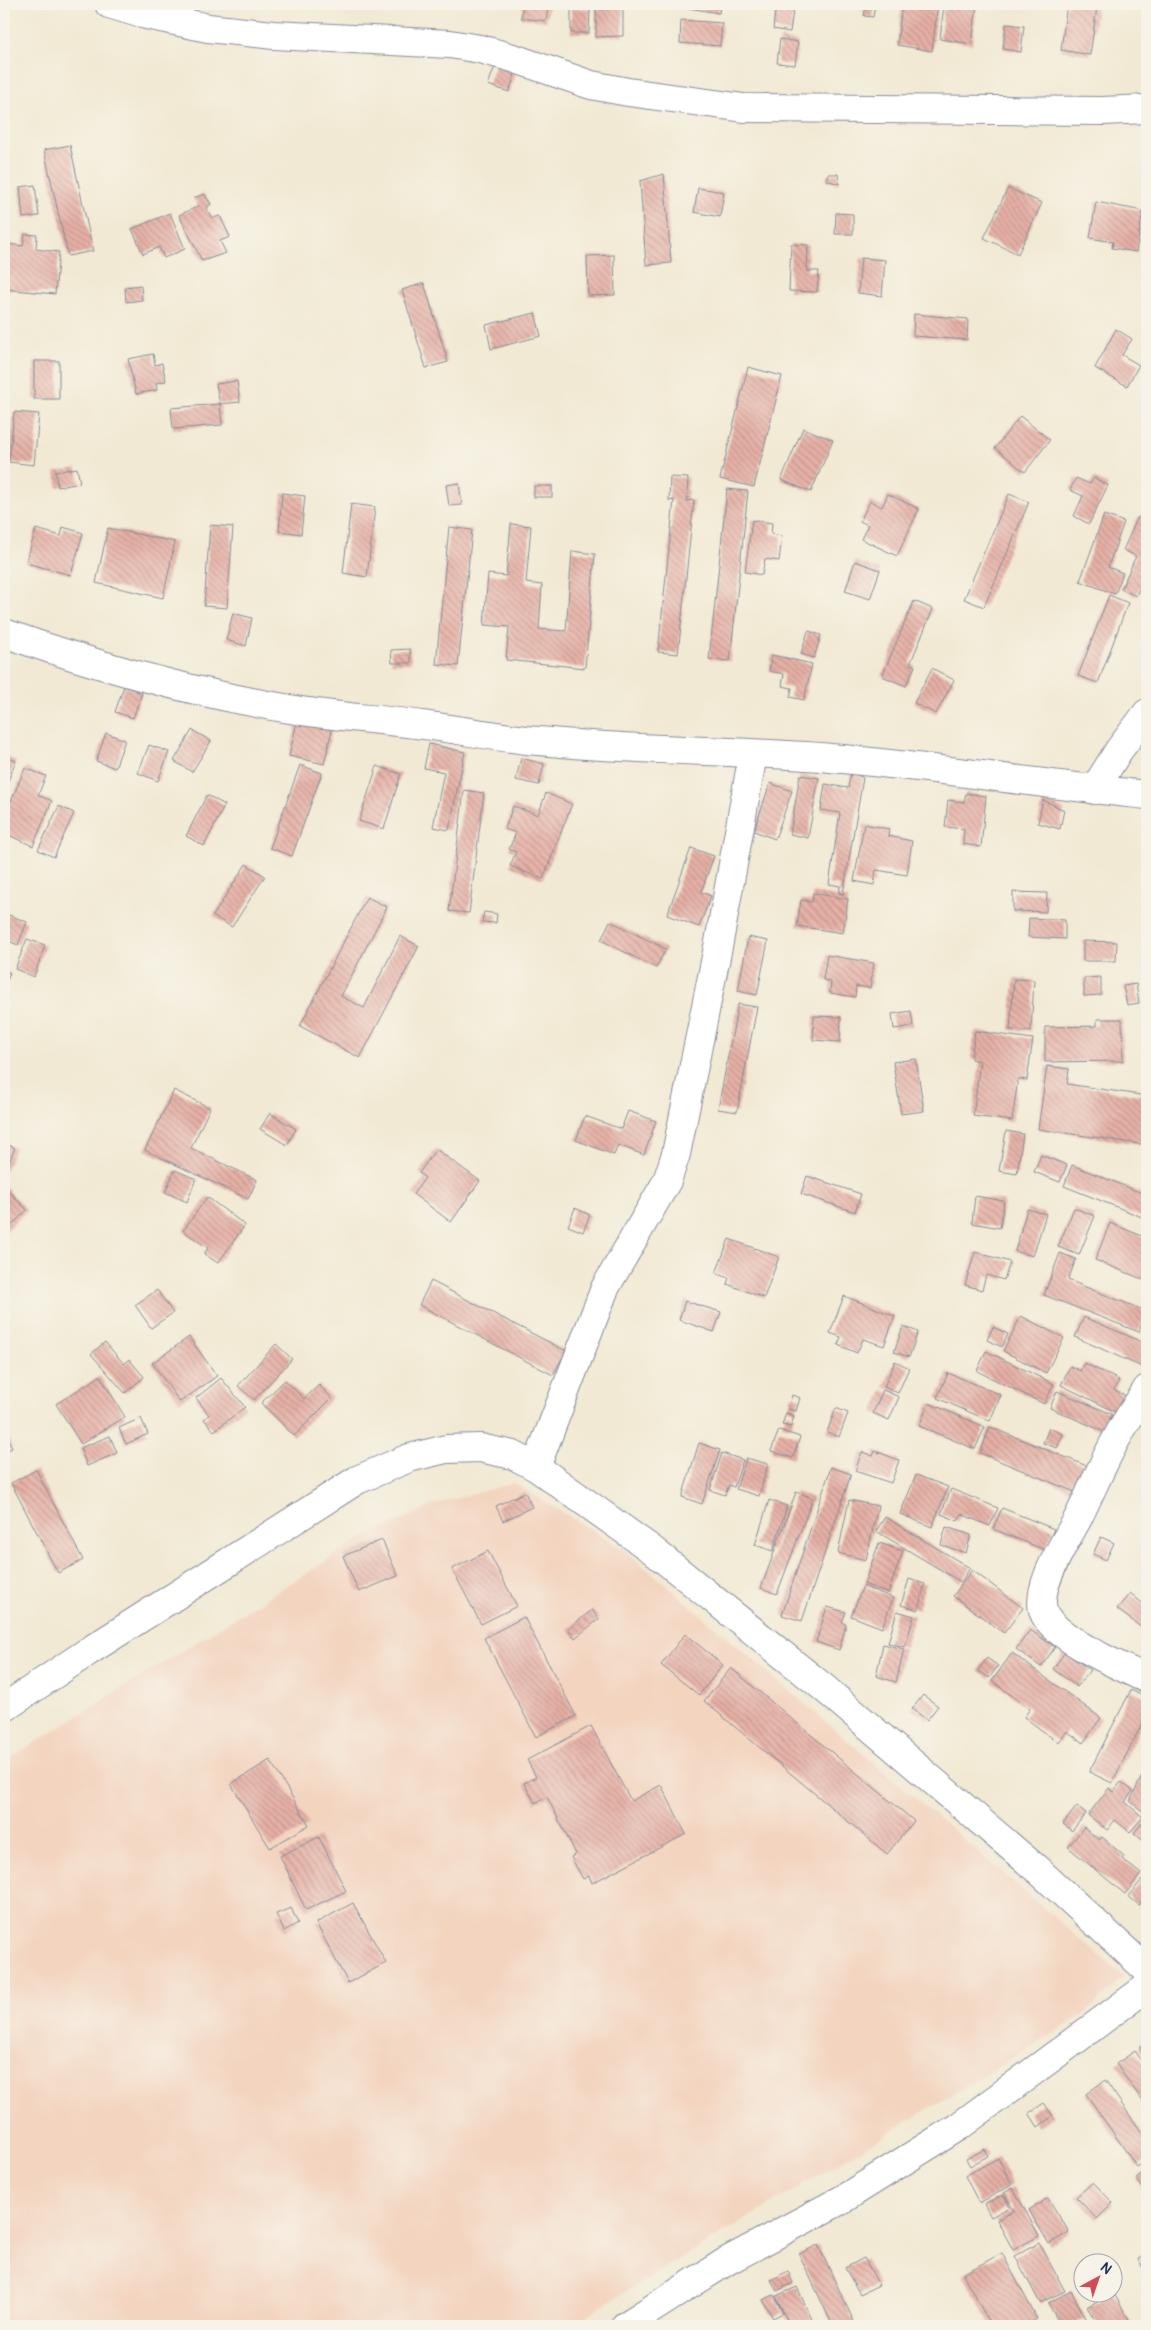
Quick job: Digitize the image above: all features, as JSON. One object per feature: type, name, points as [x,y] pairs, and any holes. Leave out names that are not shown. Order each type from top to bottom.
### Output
[{"type":"street","points":[[109,4],[142,14],[208,28],[274,36],[440,44],[480,49],[522,61],[591,85],[744,108],[1092,111],[1147,109]]},
{"type":"street","points":[[4,633],[70,656],[164,683],[291,709],[426,725],[537,741],[804,756],[924,766],[1094,790],[1147,795]]},
{"type":"street","points":[[1094,790],[1120,750],[1147,714]]},
{"type":"street","points":[[536,1467],[606,1288],[667,1181],[676,1154],[718,951],[753,754]]},
{"type":"street","points":[[1147,1389],[1119,1433],[1077,1520],[1054,1560],[1045,1587],[1042,1604],[1044,1614],[1068,1636],[1092,1653],[1147,1680]]},
{"type":"street","points":[[4,1708],[89,1651],[358,1480],[410,1458],[446,1449],[488,1450],[513,1454],[536,1467],[651,1549],[816,1682],[1039,1870],[1147,1970]]},
{"type":"street","points":[[625,2326],[727,2261],[843,2199],[958,2127],[1147,1987]]},
{"type":"shaded area","points":[[514,1483],[626,1551],[1124,1977],[1082,2016],[569,2326],[4,2326],[4,1762],[365,1537],[436,1504]]},
{"type":"building","points":[[523,4],[549,4],[546,21],[521,18]]},
{"type":"building","points":[[596,4],[623,4],[623,36],[596,37]]},
{"type":"building","points":[[689,4],[720,4],[719,13],[688,8]]},
{"type":"building","points":[[776,4],[794,4],[790,32],[773,29]]},
{"type":"building","points":[[866,4],[875,4],[873,17],[864,16]]},
{"type":"building","points":[[902,4],[938,4],[932,51],[897,45]]},
{"type":"building","points":[[944,4],[977,4],[972,44],[940,39]]},
{"type":"building","points":[[1067,4],[1097,7],[1090,55],[1061,50]]},
{"type":"building","points":[[571,8],[590,9],[589,33],[571,33]]},
{"type":"building","points":[[681,20],[722,23],[720,46],[680,43]]},
{"type":"building","points":[[1006,24],[1024,26],[1021,52],[1003,49]]},
{"type":"building","points":[[780,39],[798,42],[795,65],[777,63]]},
{"type":"building","points":[[498,58],[518,65],[509,92],[488,85]]},
{"type":"building","points":[[70,145],[93,251],[68,256],[44,150]]},
{"type":"building","points":[[664,174],[671,263],[646,265],[640,181]]},
{"type":"building","points":[[828,174],[838,174],[839,184],[826,180]]},
{"type":"building","points":[[35,185],[39,216],[23,218],[20,187]]},
{"type":"building","points":[[698,188],[724,192],[720,217],[694,212]]},
{"type":"building","points":[[1008,188],[1042,203],[1018,254],[984,238]]},
{"type":"building","points":[[204,194],[211,204],[206,208],[213,218],[220,216],[230,237],[220,241],[226,253],[202,261],[179,215],[199,206],[194,198]]},
{"type":"building","points":[[1096,202],[1143,211],[1136,252],[1112,248],[1113,242],[1090,238]]},
{"type":"building","points":[[170,213],[185,249],[164,258],[159,247],[143,254],[132,229]]},
{"type":"building","points":[[836,213],[853,214],[853,234],[835,234]]},
{"type":"building","points":[[25,234],[37,235],[36,249],[59,252],[55,294],[4,289],[7,244],[23,246]]},
{"type":"building","points":[[791,244],[808,245],[807,271],[819,271],[817,292],[789,291]]},
{"type":"building","points":[[614,255],[615,295],[588,296],[587,256]]},
{"type":"building","points":[[861,258],[885,260],[882,296],[858,293]]},
{"type":"building","points":[[424,283],[448,362],[426,368],[402,290]]},
{"type":"building","points":[[141,285],[142,300],[126,302],[125,287]]},
{"type":"building","points":[[535,313],[541,336],[491,349],[486,325]]},
{"type":"building","points":[[914,314],[968,319],[967,340],[913,336]]},
{"type":"building","points":[[1116,329],[1132,339],[1122,355],[1139,365],[1127,386],[1095,368]]},
{"type":"building","points":[[153,354],[155,365],[162,363],[166,381],[156,383],[157,390],[136,394],[128,359]]},
{"type":"building","points":[[34,361],[59,361],[59,399],[34,399]]},
{"type":"building","points":[[748,367],[782,376],[754,487],[720,479]]},
{"type":"building","points":[[237,381],[240,402],[220,404],[216,384]]},
{"type":"building","points":[[220,404],[222,425],[173,429],[171,408]]},
{"type":"building","points":[[14,412],[39,414],[34,465],[9,462]]},
{"type":"building","points":[[1020,416],[1050,440],[1025,472],[995,448]]},
{"type":"building","points":[[803,428],[833,440],[811,492],[781,480]]},
{"type":"building","points":[[77,468],[80,483],[58,487],[55,472]]},
{"type":"building","points":[[670,477],[688,478],[687,501],[694,500],[678,654],[658,652],[674,500],[669,501]]},
{"type":"building","points":[[1076,478],[1090,484],[1094,478],[1108,485],[1089,524],[1074,516],[1083,496],[1070,490]]},
{"type":"building","points":[[459,483],[462,505],[449,506],[446,485]]},
{"type":"building","points":[[534,486],[552,486],[552,497],[534,497]]},
{"type":"building","points":[[727,489],[748,491],[730,661],[709,659]]},
{"type":"building","points":[[282,493],[305,496],[301,534],[279,531]]},
{"type":"building","points":[[888,494],[919,509],[897,556],[861,539],[868,525],[860,521],[870,501],[882,507]]},
{"type":"building","points":[[1009,494],[1029,502],[984,607],[964,599]]},
{"type":"building","points":[[351,504],[375,507],[367,577],[343,573]]},
{"type":"building","points":[[1104,515],[1124,522],[1108,567],[1123,573],[1115,594],[1080,581]]},
{"type":"building","points":[[1138,517],[1147,517],[1147,571],[1136,596],[1121,589],[1136,556],[1123,550]]},
{"type":"building","points":[[752,520],[772,523],[771,534],[782,536],[779,561],[765,559],[762,575],[745,572]]},
{"type":"building","points":[[511,524],[531,526],[526,583],[542,585],[539,629],[566,631],[572,551],[595,554],[585,668],[506,660],[509,627],[484,625],[488,574],[506,576]]},
{"type":"building","points":[[210,525],[233,527],[227,608],[204,606]]},
{"type":"building","points":[[63,527],[83,533],[71,575],[26,563],[36,529],[61,536]]},
{"type":"building","points":[[449,527],[472,530],[458,666],[436,664]]},
{"type":"building","points":[[108,528],[175,542],[163,598],[96,583]]},
{"type":"building","points":[[855,561],[880,570],[870,599],[845,591]]},
{"type":"building","points":[[1109,595],[1128,603],[1098,683],[1078,676]]},
{"type":"building","points":[[914,601],[933,609],[910,664],[915,666],[906,686],[882,676]]},
{"type":"building","points":[[233,613],[252,618],[246,646],[226,640]]},
{"type":"building","points":[[808,631],[821,635],[814,658],[801,654]]},
{"type":"building","points":[[410,649],[411,663],[392,663],[391,650]]},
{"type":"building","points":[[772,655],[812,664],[804,700],[790,697],[792,688],[782,686],[784,674],[769,671]]},
{"type":"building","points":[[932,668],[954,680],[936,714],[914,703]]},
{"type":"building","points":[[124,686],[142,693],[133,718],[115,712]]},
{"type":"building","points":[[297,722],[332,730],[324,764],[289,756]]},
{"type":"building","points":[[192,730],[211,741],[192,772],[174,761]]},
{"type":"building","points":[[106,733],[125,740],[115,768],[96,761]]},
{"type":"building","points":[[429,744],[465,752],[449,830],[433,827],[444,772],[424,768]]},
{"type":"building","points":[[149,745],[169,752],[158,781],[138,773]]},
{"type":"building","points":[[4,756],[16,761],[4,791]]},
{"type":"building","points":[[521,758],[544,764],[539,785],[516,780]]},
{"type":"building","points":[[300,765],[322,773],[292,856],[270,848]]},
{"type":"building","points":[[377,766],[401,774],[384,829],[359,821]]},
{"type":"building","points":[[25,768],[46,776],[38,795],[52,801],[33,846],[4,833],[4,818]]},
{"type":"building","points":[[851,772],[863,778],[843,894],[839,893],[840,886],[829,884],[840,813],[821,810],[825,784],[848,788]]},
{"type":"building","points":[[800,775],[819,778],[808,838],[790,834]]},
{"type":"building","points":[[770,783],[792,791],[775,839],[754,831]]},
{"type":"building","points":[[464,790],[484,793],[469,913],[449,911]]},
{"type":"building","points":[[546,793],[572,804],[543,879],[510,866],[516,852],[509,849],[516,833],[505,829],[513,806],[538,815]]},
{"type":"building","points":[[966,793],[986,796],[981,847],[963,844],[964,829],[945,827],[948,800],[964,802]]},
{"type":"building","points":[[207,795],[225,805],[204,846],[186,836]]},
{"type":"building","points":[[1043,800],[1064,810],[1060,829],[1038,823]]},
{"type":"building","points":[[59,806],[74,813],[54,857],[38,850]]},
{"type":"building","points":[[864,824],[889,829],[888,836],[912,841],[907,875],[876,870],[874,885],[854,881]]},
{"type":"building","points":[[691,848],[714,856],[701,892],[711,896],[699,927],[667,915]]},
{"type":"building","points":[[246,864],[265,876],[232,927],[213,916]]},
{"type":"building","points":[[1013,892],[1047,893],[1046,912],[1013,911]]},
{"type":"building","points":[[813,893],[848,899],[843,933],[797,926],[801,900],[812,902]]},
{"type":"building","points":[[367,897],[387,907],[341,996],[364,1008],[400,936],[419,946],[360,1058],[300,1026]]},
{"type":"building","points":[[484,912],[497,914],[496,923],[482,922]]},
{"type":"building","points":[[4,913],[27,922],[18,945],[4,939]]},
{"type":"building","points":[[1029,918],[1065,920],[1065,939],[1028,937]]},
{"type":"building","points":[[610,921],[666,949],[656,968],[601,940]]},
{"type":"building","points":[[748,937],[768,941],[757,995],[738,991]]},
{"type":"building","points":[[27,939],[45,945],[34,977],[15,969]]},
{"type":"building","points":[[1083,941],[1117,942],[1116,961],[1083,961]]},
{"type":"building","points":[[827,955],[874,963],[870,988],[856,986],[855,997],[830,993],[831,982],[823,980]]},
{"type":"building","points":[[4,970],[10,973],[4,988]]},
{"type":"building","points":[[1101,977],[1101,995],[1084,996],[1084,978]]},
{"type":"building","points":[[1014,979],[1034,980],[1031,1031],[1010,1030]]},
{"type":"building","points":[[1136,984],[1139,1003],[1127,1005],[1123,986]]},
{"type":"building","points":[[738,1004],[757,1007],[737,1112],[718,1109]]},
{"type":"building","points":[[911,1011],[913,1026],[894,1029],[892,1014]]},
{"type":"building","points":[[814,1016],[841,1017],[840,1042],[813,1040]]},
{"type":"building","points":[[1097,1019],[1122,1019],[1123,1061],[1045,1062],[1045,1027],[1097,1026]]},
{"type":"building","points":[[975,1031],[1033,1039],[1027,1080],[1018,1079],[1012,1121],[973,1116],[980,1061],[971,1059]]},
{"type":"building","points":[[916,1059],[924,1111],[901,1114],[893,1062]]},
{"type":"building","points":[[1047,1066],[1069,1069],[1067,1084],[1147,1096],[1147,1145],[1038,1129]]},
{"type":"building","points":[[174,1090],[210,1108],[191,1148],[257,1180],[248,1199],[145,1150]]},
{"type":"building","points":[[628,1111],[656,1121],[644,1155],[618,1145],[614,1155],[576,1140],[585,1116],[621,1129]]},
{"type":"building","points":[[270,1113],[296,1129],[287,1145],[260,1129]]},
{"type":"building","points":[[1006,1131],[1023,1134],[1017,1174],[999,1171]]},
{"type":"building","points":[[4,1143],[15,1148],[4,1173]]},
{"type":"building","points":[[436,1149],[480,1181],[451,1222],[413,1194],[425,1178],[419,1173]]},
{"type":"building","points":[[1041,1155],[1067,1165],[1060,1182],[1034,1172]]},
{"type":"building","points":[[1072,1165],[1147,1195],[1147,1219],[1064,1186]]},
{"type":"building","points":[[175,1170],[196,1179],[187,1202],[165,1192]]},
{"type":"building","points":[[807,1176],[861,1194],[855,1212],[801,1194]]},
{"type":"building","points":[[4,1186],[27,1210],[4,1233]]},
{"type":"building","points":[[975,1196],[1004,1201],[1000,1228],[972,1223]]},
{"type":"building","points":[[207,1197],[245,1225],[218,1263],[204,1254],[208,1248],[183,1231]]},
{"type":"building","points":[[575,1208],[590,1215],[583,1232],[568,1226]]},
{"type":"building","points":[[1074,1208],[1095,1216],[1079,1255],[1058,1247]]},
{"type":"building","points":[[1027,1209],[1046,1214],[1033,1256],[1015,1251]]},
{"type":"building","points":[[1110,1223],[1147,1238],[1147,1281],[1095,1260]]},
{"type":"building","points":[[729,1239],[779,1257],[764,1298],[727,1284],[729,1278],[716,1273]]},
{"type":"building","points":[[975,1252],[1010,1262],[1004,1280],[986,1275],[982,1290],[965,1285]]},
{"type":"building","points":[[1060,1253],[1076,1259],[1068,1280],[1146,1311],[1139,1332],[1044,1295]]},
{"type":"building","points":[[431,1281],[566,1351],[553,1375],[419,1305]]},
{"type":"building","points":[[157,1290],[173,1313],[151,1328],[135,1305]]},
{"type":"building","points":[[844,1296],[895,1316],[884,1346],[863,1339],[857,1353],[838,1345],[841,1337],[830,1333]]},
{"type":"building","points":[[685,1301],[721,1312],[714,1332],[679,1320]]},
{"type":"building","points":[[1021,1316],[1064,1338],[1046,1373],[1003,1351]]},
{"type":"building","points":[[1084,1317],[1147,1344],[1147,1356],[1142,1367],[1075,1337]]},
{"type":"building","points":[[903,1326],[918,1332],[909,1357],[894,1352]]},
{"type":"building","points":[[993,1327],[1008,1334],[1002,1347],[987,1340]]},
{"type":"building","points":[[189,1337],[217,1376],[180,1402],[152,1363]]},
{"type":"building","points":[[105,1342],[124,1364],[129,1359],[144,1377],[125,1393],[91,1354]]},
{"type":"building","points":[[276,1344],[292,1359],[254,1400],[238,1386]]},
{"type":"building","points":[[986,1351],[1054,1384],[1044,1404],[977,1371]]},
{"type":"building","points":[[895,1361],[909,1368],[898,1393],[884,1387]]},
{"type":"building","points":[[1084,1363],[1119,1380],[1114,1390],[1128,1397],[1120,1414],[1061,1385],[1070,1366],[1080,1371]]},
{"type":"building","points":[[948,1373],[1001,1395],[990,1421],[937,1398]]},
{"type":"building","points":[[100,1376],[125,1417],[81,1444],[56,1404]]},
{"type":"building","points":[[221,1378],[245,1407],[214,1431],[204,1419],[209,1415],[196,1398]]},
{"type":"building","points":[[285,1380],[304,1399],[319,1385],[332,1398],[294,1436],[261,1403]]},
{"type":"building","points":[[883,1390],[899,1397],[889,1420],[873,1413]]},
{"type":"building","points":[[1057,1391],[1112,1414],[1105,1432],[1050,1408]]},
{"type":"building","points":[[792,1395],[800,1398],[796,1411],[788,1409]]},
{"type":"building","points":[[929,1403],[985,1427],[975,1449],[919,1426]]},
{"type":"building","points":[[836,1408],[848,1413],[839,1437],[827,1432]]},
{"type":"building","points":[[786,1413],[794,1416],[791,1427],[782,1425]]},
{"type":"building","points":[[141,1418],[148,1434],[126,1444],[119,1428]]},
{"type":"building","points":[[990,1427],[1087,1466],[1077,1493],[980,1453]]},
{"type":"building","points":[[1049,1428],[1063,1434],[1057,1448],[1043,1443]]},
{"type":"building","points":[[4,1429],[12,1448],[4,1452]]},
{"type":"building","points":[[779,1430],[800,1437],[793,1458],[771,1451]]},
{"type":"building","points":[[110,1436],[117,1453],[87,1466],[80,1448]]},
{"type":"building","points":[[699,1443],[720,1450],[702,1504],[682,1497]]},
{"type":"building","points":[[875,1451],[899,1460],[891,1483],[855,1471],[862,1452],[873,1456]]},
{"type":"building","points":[[722,1453],[743,1460],[734,1487],[729,1485],[725,1495],[710,1490]]},
{"type":"building","points":[[746,1458],[768,1464],[759,1496],[736,1489]]},
{"type":"building","points":[[831,1467],[851,1474],[802,1621],[782,1615]]},
{"type":"building","points":[[36,1470],[83,1560],[58,1573],[11,1483]]},
{"type":"building","points":[[916,1475],[948,1487],[932,1527],[900,1514]]},
{"type":"building","points":[[951,1489],[998,1508],[990,1526],[961,1514],[958,1521],[941,1514]]},
{"type":"building","points":[[525,1492],[532,1507],[503,1521],[496,1506]]},
{"type":"building","points":[[796,1492],[813,1498],[777,1594],[761,1588]]},
{"type":"building","points":[[769,1500],[787,1506],[773,1551],[755,1545]]},
{"type":"building","points":[[849,1500],[878,1506],[866,1560],[838,1553]]},
{"type":"building","points":[[1002,1508],[1054,1529],[1045,1550],[993,1529]]},
{"type":"building","points":[[885,1517],[970,1568],[961,1582],[876,1531]]},
{"type":"building","points":[[946,1527],[971,1535],[966,1553],[941,1545]]},
{"type":"building","points":[[1101,1537],[1114,1543],[1106,1560],[1093,1554]]},
{"type":"building","points":[[382,1540],[398,1576],[359,1592],[343,1556]]},
{"type":"building","points":[[879,1543],[903,1551],[888,1593],[864,1584]]},
{"type":"building","points":[[488,1551],[517,1606],[481,1624],[452,1569]]},
{"type":"building","points":[[972,1570],[1023,1608],[1004,1633],[953,1596]]},
{"type":"building","points":[[909,1579],[925,1584],[918,1610],[901,1605]]},
{"type":"building","points":[[863,1586],[893,1598],[882,1628],[851,1616]]},
{"type":"building","points":[[1130,1593],[1147,1607],[1146,1631],[1117,1609]]},
{"type":"building","points":[[827,1607],[846,1612],[842,1622],[846,1625],[839,1650],[816,1642]]},
{"type":"building","points":[[592,1610],[599,1619],[575,1638],[568,1629]]},
{"type":"building","points":[[897,1611],[914,1616],[905,1647],[888,1643]]},
{"type":"building","points":[[524,1617],[576,1716],[536,1737],[484,1638]]},
{"type":"building","points":[[1030,1630],[1055,1647],[1041,1667],[1016,1649]]},
{"type":"building","points":[[685,1634],[723,1665],[699,1695],[661,1665]]},
{"type":"building","points":[[883,1644],[904,1649],[896,1682],[876,1676]]},
{"type":"building","points":[[1065,1652],[1090,1670],[1077,1687],[1053,1669]]},
{"type":"building","points":[[1012,1653],[1101,1718],[1083,1743],[1067,1731],[1059,1743],[1024,1717],[1030,1709],[992,1681]]},
{"type":"building","points":[[987,1658],[998,1666],[989,1678],[978,1670]]},
{"type":"building","points":[[731,1668],[914,1821],[887,1854],[704,1701]]},
{"type":"building","points":[[1131,1690],[1147,1698],[1147,1714],[1112,1783],[1089,1772]]},
{"type":"building","points":[[923,1695],[938,1706],[927,1720],[912,1709]]},
{"type":"building","points":[[591,1726],[631,1801],[661,1785],[686,1834],[592,1883],[589,1876],[583,1879],[571,1857],[576,1854],[547,1797],[535,1803],[524,1783],[536,1777],[527,1760]]},
{"type":"building","points":[[270,1760],[309,1825],[270,1848],[231,1784]]},
{"type":"building","points":[[1147,1766],[1147,1815],[1130,1801]]},
{"type":"building","points":[[1121,1782],[1133,1791],[1125,1802],[1143,1817],[1130,1832],[1115,1820],[1107,1830],[1088,1815],[1109,1788],[1113,1792]]},
{"type":"building","points":[[1077,1806],[1086,1813],[1072,1831],[1063,1824]]},
{"type":"building","points":[[1147,1819],[1147,1844],[1134,1833]]},
{"type":"building","points":[[1084,1827],[1099,1840],[1102,1837],[1124,1856],[1122,1859],[1141,1874],[1125,1894],[1068,1847]]},
{"type":"building","points":[[319,1837],[346,1891],[306,1910],[280,1856]]},
{"type":"building","points":[[1144,1878],[1147,1881],[1147,1895],[1139,1905],[1128,1896]]},
{"type":"building","points":[[353,1903],[386,1963],[348,1983],[316,1923]]},
{"type":"building","points":[[291,1908],[298,1923],[284,1931],[276,1914]]},
{"type":"building","points":[[1147,2042],[1147,2060],[1139,2047]]},
{"type":"building","points":[[1135,2051],[1147,2068],[1147,2107],[1116,2064]]},
{"type":"building","points":[[1105,2080],[1147,2140],[1147,2160],[1137,2167],[1086,2094]]},
{"type":"building","points":[[1044,2103],[1053,2116],[1038,2127],[1029,2113]]},
{"type":"building","points":[[985,2149],[988,2156],[970,2166],[966,2159]]},
{"type":"building","points":[[998,2158],[1012,2185],[979,2203],[965,2176]]},
{"type":"building","points":[[1147,2170],[1147,2194],[1136,2178]]},
{"type":"building","points":[[1093,2182],[1113,2203],[1097,2219],[1076,2197]]},
{"type":"building","points":[[1013,2188],[1039,2236],[1013,2250],[997,2220],[1014,2211],[1004,2193]]},
{"type":"building","points":[[1003,2195],[1010,2207],[991,2217],[984,2204]]},
{"type":"building","points":[[1048,2198],[1069,2232],[1049,2244],[1029,2210]]},
{"type":"building","points":[[1039,2243],[1065,2291],[1040,2303],[1015,2256]]},
{"type":"building","points":[[818,2245],[856,2326],[833,2326],[799,2254]]},
{"type":"building","points":[[1002,2253],[1037,2319],[1023,2326],[991,2326],[963,2274]]},
{"type":"building","points":[[1147,2255],[1147,2275],[1138,2259]]},
{"type":"building","points":[[864,2258],[879,2285],[860,2294],[845,2268]]},
{"type":"building","points":[[788,2271],[793,2283],[777,2291],[771,2280]]},
{"type":"building","points":[[797,2287],[815,2326],[790,2326],[776,2296]]},
{"type":"building","points":[[1071,2291],[1074,2302],[1077,2302],[1086,2318],[1072,2326],[1061,2326],[1048,2303]]},
{"type":"building","points":[[774,2295],[783,2313],[773,2318],[763,2300]]},
{"type":"building","points":[[1096,2302],[1119,2302],[1133,2326],[1099,2326],[1087,2307]]}]
